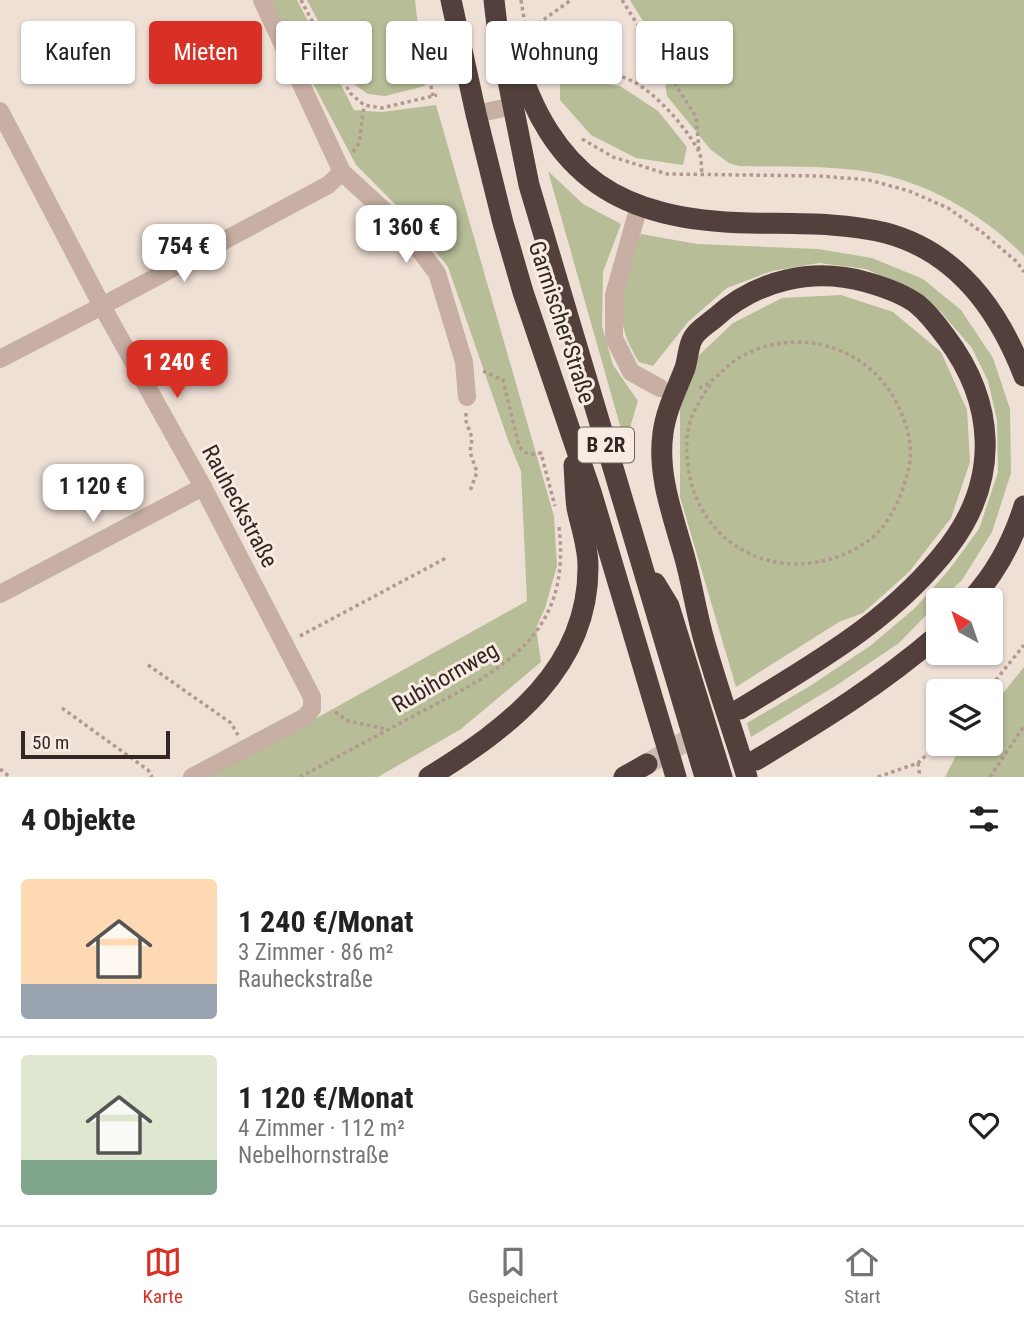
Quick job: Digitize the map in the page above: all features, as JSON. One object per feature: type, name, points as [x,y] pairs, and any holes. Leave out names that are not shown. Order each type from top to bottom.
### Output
[{"type":"highway","name":"Garmischer Straße","points":[[452,0],[476,114],[523,292],[571,432],[676,777]]},
{"type":"highway","name":"Garmischer Straße","points":[[494,0],[496,21]]},
{"type":"highway","name":"Garmischer Straße","points":[[509,84],[529,185],[639,554],[674,649],[705,777]]},
{"type":"highway","points":[[525,84],[543,125],[579,170],[607,191],[639,206],[673,216],[744,223],[830,225],[886,233],[944,260],[967,280],[989,306],[1004,329],[1024,376]]},
{"type":"highway","points":[[740,709],[839,649],[886,612],[921,579],[951,543],[967,516],[981,480],[986,428],[970,377],[958,353],[918,305],[890,288],[845,276],[807,275],[748,292],[693,337],[686,366],[673,393],[663,434],[664,478],[704,638],[751,769],[847,706],[926,646]]},
{"type":"highway","points":[[429,777],[470,752],[511,721],[547,684],[573,642],[586,596],[588,566],[586,542],[577,505],[571,432]]},
{"type":"highway","points":[[982,588],[1007,549],[1024,506]]},
{"type":"highway","name":"B 2R","points":[[639,554],[669,606],[674,649]]},
{"type":"highway","points":[[674,649],[722,777]]},
{"type":"highway","points":[[624,777],[647,764]]},
{"type":"street","points":[[262,0],[342,172],[403,228],[436,273],[455,326],[464,362],[467,397]]},
{"type":"street","points":[[476,114],[513,106]]},
{"type":"street","name":"Rauheckstraße","points":[[0,111],[309,690],[313,704],[304,717],[246,749]]},
{"type":"street","points":[[0,359],[328,185],[342,172]]},
{"type":"street","points":[[639,206],[614,295],[614,338],[631,372],[660,388]]},
{"type":"street","points":[[0,594],[203,487]]},
{"type":"street","points":[[192,777],[246,749]]},
{"type":"path","points":[[300,0],[350,93],[364,105],[382,108],[435,96],[432,84]]},
{"type":"path","points":[[521,0],[524,21]]},
{"type":"path","points":[[541,21],[571,0]]},
{"type":"path","points":[[622,0],[696,117],[702,174]]},
{"type":"path","points":[[622,78],[633,81],[656,99],[677,120],[700,154]]},
{"type":"path","points":[[342,172],[359,143],[364,105]]},
{"type":"path","points":[[576,134],[614,157],[667,174],[820,176],[869,180],[909,191],[948,208],[983,233],[1017,262],[1024,272]]},
{"type":"path","points":[[804,341],[838,348],[869,366],[892,392],[907,424],[910,459],[903,494],[883,527],[853,551],[817,564],[778,564],[742,551],[712,526],[693,493],[685,456],[692,417],[710,384],[736,360],[768,345],[804,341]]},
{"type":"path","name":"Rubihornweg","points":[[300,777],[471,686],[516,656],[539,628],[552,602],[561,573],[562,550],[558,517],[541,453],[524,453],[519,446],[503,380],[464,362]]},
{"type":"path","points":[[467,397],[466,421],[472,438],[470,452],[477,472],[470,491]]},
{"type":"path","points":[[286,643],[446,558]]},
{"type":"path","points":[[997,679],[1024,645]]},
{"type":"path","points":[[148,665],[231,723],[246,749]]},
{"type":"path","points":[[62,708],[148,770],[152,777]]},
{"type":"path","points":[[335,712],[348,721],[387,730]]},
{"type":"path","points":[[990,777],[1024,726]]},
{"type":"path","points":[[878,777],[918,763],[926,755]]},
{"type":"path","points":[[918,763],[920,777]]},
{"type":"path","points":[[0,769],[10,777]]},
{"type":"green space","points":[[269,0],[297,0],[308,21],[280,21]]},
{"type":"green space","points":[[307,0],[415,0],[417,21],[386,21],[386,84],[425,86],[385,96],[368,94],[354,84],[372,84],[372,21],[318,21]]},
{"type":"green space","points":[[630,0],[1024,0],[1024,256],[972,214],[912,183],[853,170],[739,166],[729,163],[711,150],[667,96],[665,84],[733,84],[733,21],[643,21]]},
{"type":"green space","points":[[313,84],[341,84],[354,110],[382,112],[436,105],[554,516],[557,566],[545,608],[536,628],[541,662],[461,729],[378,777],[199,777],[304,725],[527,601],[521,471],[448,267],[411,220],[356,165]]},
{"type":"green space","points":[[560,84],[620,86],[658,111],[687,147],[683,165],[636,158],[591,135],[560,100]]},
{"type":"green space","points":[[548,171],[583,204],[621,224],[603,272],[602,326],[613,365],[638,401],[626,441],[623,436]]},
{"type":"green space","points":[[641,234],[697,244],[818,249],[872,258],[923,279],[961,310],[993,358],[1010,409],[1011,473],[992,532],[962,580],[954,588],[933,588],[979,529],[998,472],[997,420],[988,381],[972,348],[940,311],[907,288],[866,269],[819,263],[772,271],[727,288],[688,322],[653,366],[639,362],[624,329],[621,298],[628,267]]},
{"type":"green space","points":[[841,295],[893,312],[941,352],[967,410],[970,462],[951,518],[909,572],[863,613],[839,622],[736,687],[680,497],[680,409],[694,360],[733,323],[782,298]]},
{"type":"green space","points":[[926,596],[926,615],[899,643],[837,685],[751,737],[747,723],[870,646]]},
{"type":"green space","points":[[1024,667],[1024,777],[945,777],[956,756],[1003,756],[1003,693]]},
{"type":"tunnel","points":[[647,764],[708,728]]}]
